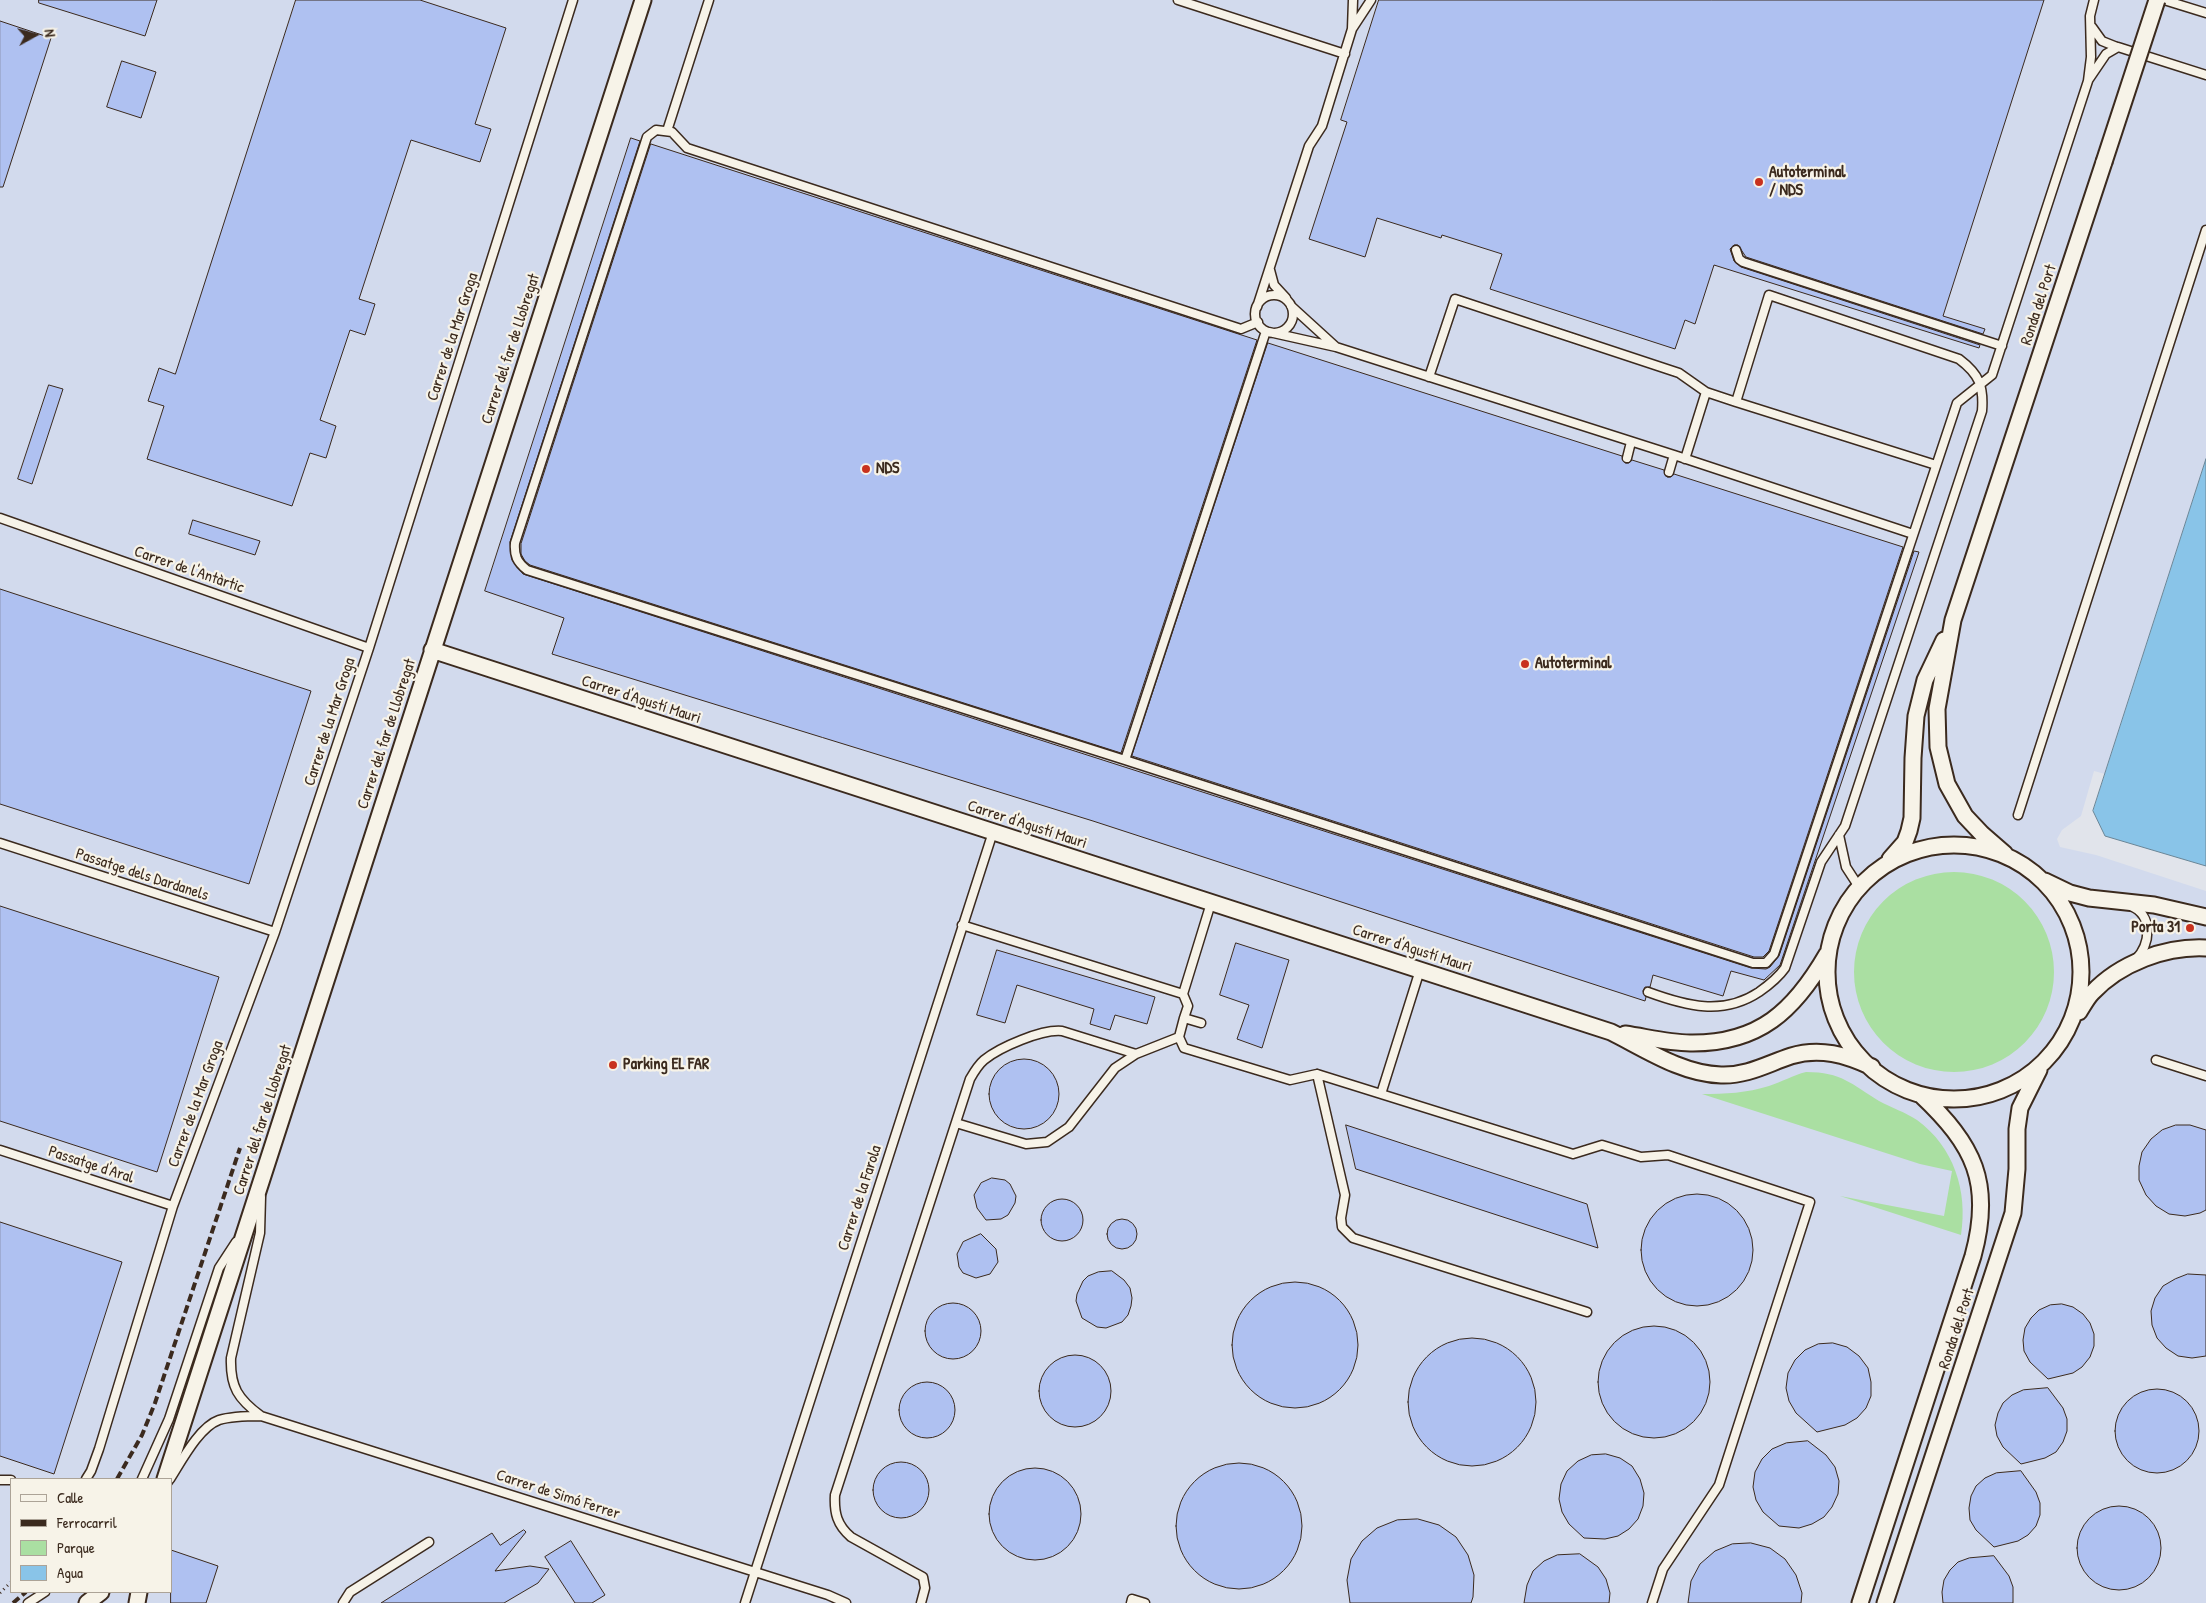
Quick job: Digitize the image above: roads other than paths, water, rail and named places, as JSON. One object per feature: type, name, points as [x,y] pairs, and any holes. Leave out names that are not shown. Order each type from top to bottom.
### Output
[{"type":"street","name":"Carrer del far de Llobregat","points":[[165,1478],[642,0]]},
{"type":"street","name":"Ronda del Port","points":[[1953,620],[2157,0]]},
{"type":"street","points":[[1953,620],[1937,710],[1938,747],[1947,784],[1965,816],[2014,862],[2070,893],[2089,898],[2154,905],[2206,917]]},
{"type":"street","points":[[1611,1032],[1688,1043],[1729,1039],[1754,1031],[1789,1008],[1809,986],[1827,954],[1834,928],[1844,907],[1859,887],[1898,851],[1909,831],[1912,818],[1914,735],[1920,699],[1925,680],[1953,620]]},
{"type":"street","name":"Carrer d'Agustí Mauri","points":[[432,650],[1611,1032]]},
{"type":"street","points":[[1885,864],[1916,850],[1958,845],[1982,850],[2014,862]]},
{"type":"street","points":[[2037,876],[2055,895],[2069,916],[2077,942],[2082,967],[2080,994],[2072,1021]]},
{"type":"street","points":[[1611,1032],[1672,1063],[1719,1075],[1736,1075],[1751,1072],[1807,1052],[1839,1054],[1872,1067],[1921,1095],[1952,1100],[1972,1099],[1997,1092],[2021,1081],[2043,1064],[2060,1043],[2072,1021],[2092,993],[2111,977],[2152,955],[2181,949],[2206,948]]},
{"type":"street","points":[[1827,954],[1827,985],[1836,1018],[1854,1049],[1872,1067]]},
{"type":"street","name":"Ronda del Port","points":[[1885,1603],[2013,1213],[2017,1169],[2016,1129],[2020,1108],[2043,1064]]},
{"type":"street","name":"Ronda del Port","points":[[1860,1603],[1973,1256],[1981,1219],[1980,1186],[1966,1148],[1945,1118],[1921,1095]]},
{"type":"street","points":[[87,1603],[100,1593]]},
{"type":"lane","name":"Carrer de la Mar Groga","points":[[87,1478],[99,1449],[173,1206],[275,932],[369,648],[574,0]]},
{"type":"lane","points":[[667,131],[709,0]]},
{"type":"lane","points":[[1178,0],[1345,54]]},
{"type":"lane","points":[[1371,0],[1361,2],[1355,0],[1352,28],[1345,54],[1322,126],[1308,146],[1257,307],[1258,322],[1267,332],[1336,347],[1913,534]]},
{"type":"lane","points":[[1352,28],[1371,0]]},
{"type":"lane","points":[[2164,0],[2206,13]]},
{"type":"lane","points":[[1258,322],[1241,329],[687,148],[672,132],[656,130],[647,138],[515,542],[514,553],[518,563],[527,570],[1125,760],[1753,963],[1766,963],[1774,954],[1957,403],[1992,376],[2088,81],[2091,57],[2092,3]]},
{"type":"lane","points":[[2091,26],[2102,41],[2206,75]]},
{"type":"lane","points":[[2088,81],[2106,54],[2118,47]]},
{"type":"lane","points":[[2018,815],[2206,230]]},
{"type":"lane","points":[[1736,250],[1739,259],[1743,262],[2002,346]]},
{"type":"lane","points":[[1271,265],[1271,280],[1290,303],[1336,347]]},
{"type":"lane","points":[[1257,307],[1260,302],[1270,296],[1277,295],[1290,303],[1293,312],[1290,324],[1281,332],[1267,332]]},
{"type":"lane","points":[[1648,992],[1687,1005],[1720,1007],[1753,996],[1768,985],[1785,968],[1821,862],[1845,826],[1976,430],[1982,411],[1984,395],[1972,370],[1959,359],[1769,295],[1736,402]]},
{"type":"lane","points":[[1429,377],[1455,299],[1678,373],[1706,392],[1936,465]]},
{"type":"lane","points":[[1125,760],[1267,332]]},
{"type":"lane","points":[[1685,459],[1706,392]]},
{"type":"lane","points":[[1627,458],[1631,442]]},
{"type":"lane","points":[[1668,472],[1674,455]]},
{"type":"lane","name":"Carrer de l'Antàrtic","points":[[0,518],[369,648]]},
{"type":"lane","name":"Carrer de la Farola","points":[[745,1603],[993,832]]},
{"type":"lane","points":[[1839,835],[1846,867],[1859,887]]},
{"type":"lane","name":"Passatge dels Dardanels","points":[[0,843],[275,932]]},
{"type":"lane","points":[[2118,901],[2135,908],[2142,914],[2147,927],[2148,936],[2146,944],[2132,965]]},
{"type":"lane","points":[[1211,902],[1183,994],[1188,1006],[1179,1037],[1184,1048],[1290,1080],[1317,1074],[1573,1154],[1602,1145],[1641,1157],[1668,1155],[1810,1202],[1719,1485],[1663,1569],[1652,1603]]},
{"type":"lane","points":[[962,925],[1183,994]]},
{"type":"lane","points":[[1381,1094],[1420,970]]},
{"type":"lane","points":[[1184,1018],[1201,1023]]},
{"type":"lane","points":[[920,1603],[925,1588],[923,1577],[851,1537],[842,1529],[837,1519],[835,1501],[970,1079],[982,1062],[990,1055],[1040,1032],[1052,1030],[1062,1031],[1136,1054]]},
{"type":"lane","points":[[956,1123],[1026,1144],[1047,1142],[1069,1127],[1115,1068],[1136,1054],[1179,1037]]},
{"type":"lane","points":[[2156,1060],[2206,1076]]},
{"type":"lane","points":[[1317,1074],[1345,1195],[1341,1218],[1347,1234],[1353,1238],[1587,1312]]},
{"type":"lane","name":"Passatge d'Aral","points":[[0,1150],[173,1206]]},
{"type":"lane","points":[[261,1182],[260,1233],[231,1358],[230,1372],[239,1397],[261,1416]]},
{"type":"lane","points":[[142,1478],[169,1419],[219,1268],[247,1226]]},
{"type":"lane","points":[[171,1478],[196,1441],[213,1423],[241,1416],[261,1416]]},
{"type":"lane","name":"Carrer de Simó Ferrer","points":[[261,1416],[754,1572],[846,1603]]},
{"type":"lane","points":[[343,1603],[350,1592],[429,1542]]},
{"type":"lane","points":[[28,1603],[43,1593]]},
{"type":"lane","points":[[1130,1603],[1132,1599],[1145,1603]]},
{"type":"water","points":[[2206,459],[2206,866],[2105,836],[2093,811]]},
{"type":"railway","points":[[118,1478],[142,1435],[155,1403],[240,1148]]},
{"type":"railway","points":[[13,1603],[25,1593]]},
{"type":"place","name":"Autoterminal / NDS","points":[[1759,182]]},
{"type":"place","name":"NDS","points":[[866,469]]},
{"type":"place","name":"Autoterminal","points":[[1525,664]]},
{"type":"place","name":"Porta 31","points":[[2190,928]]},
{"type":"place","name":"Parking EL FAR","points":[[613,1065]]}]
